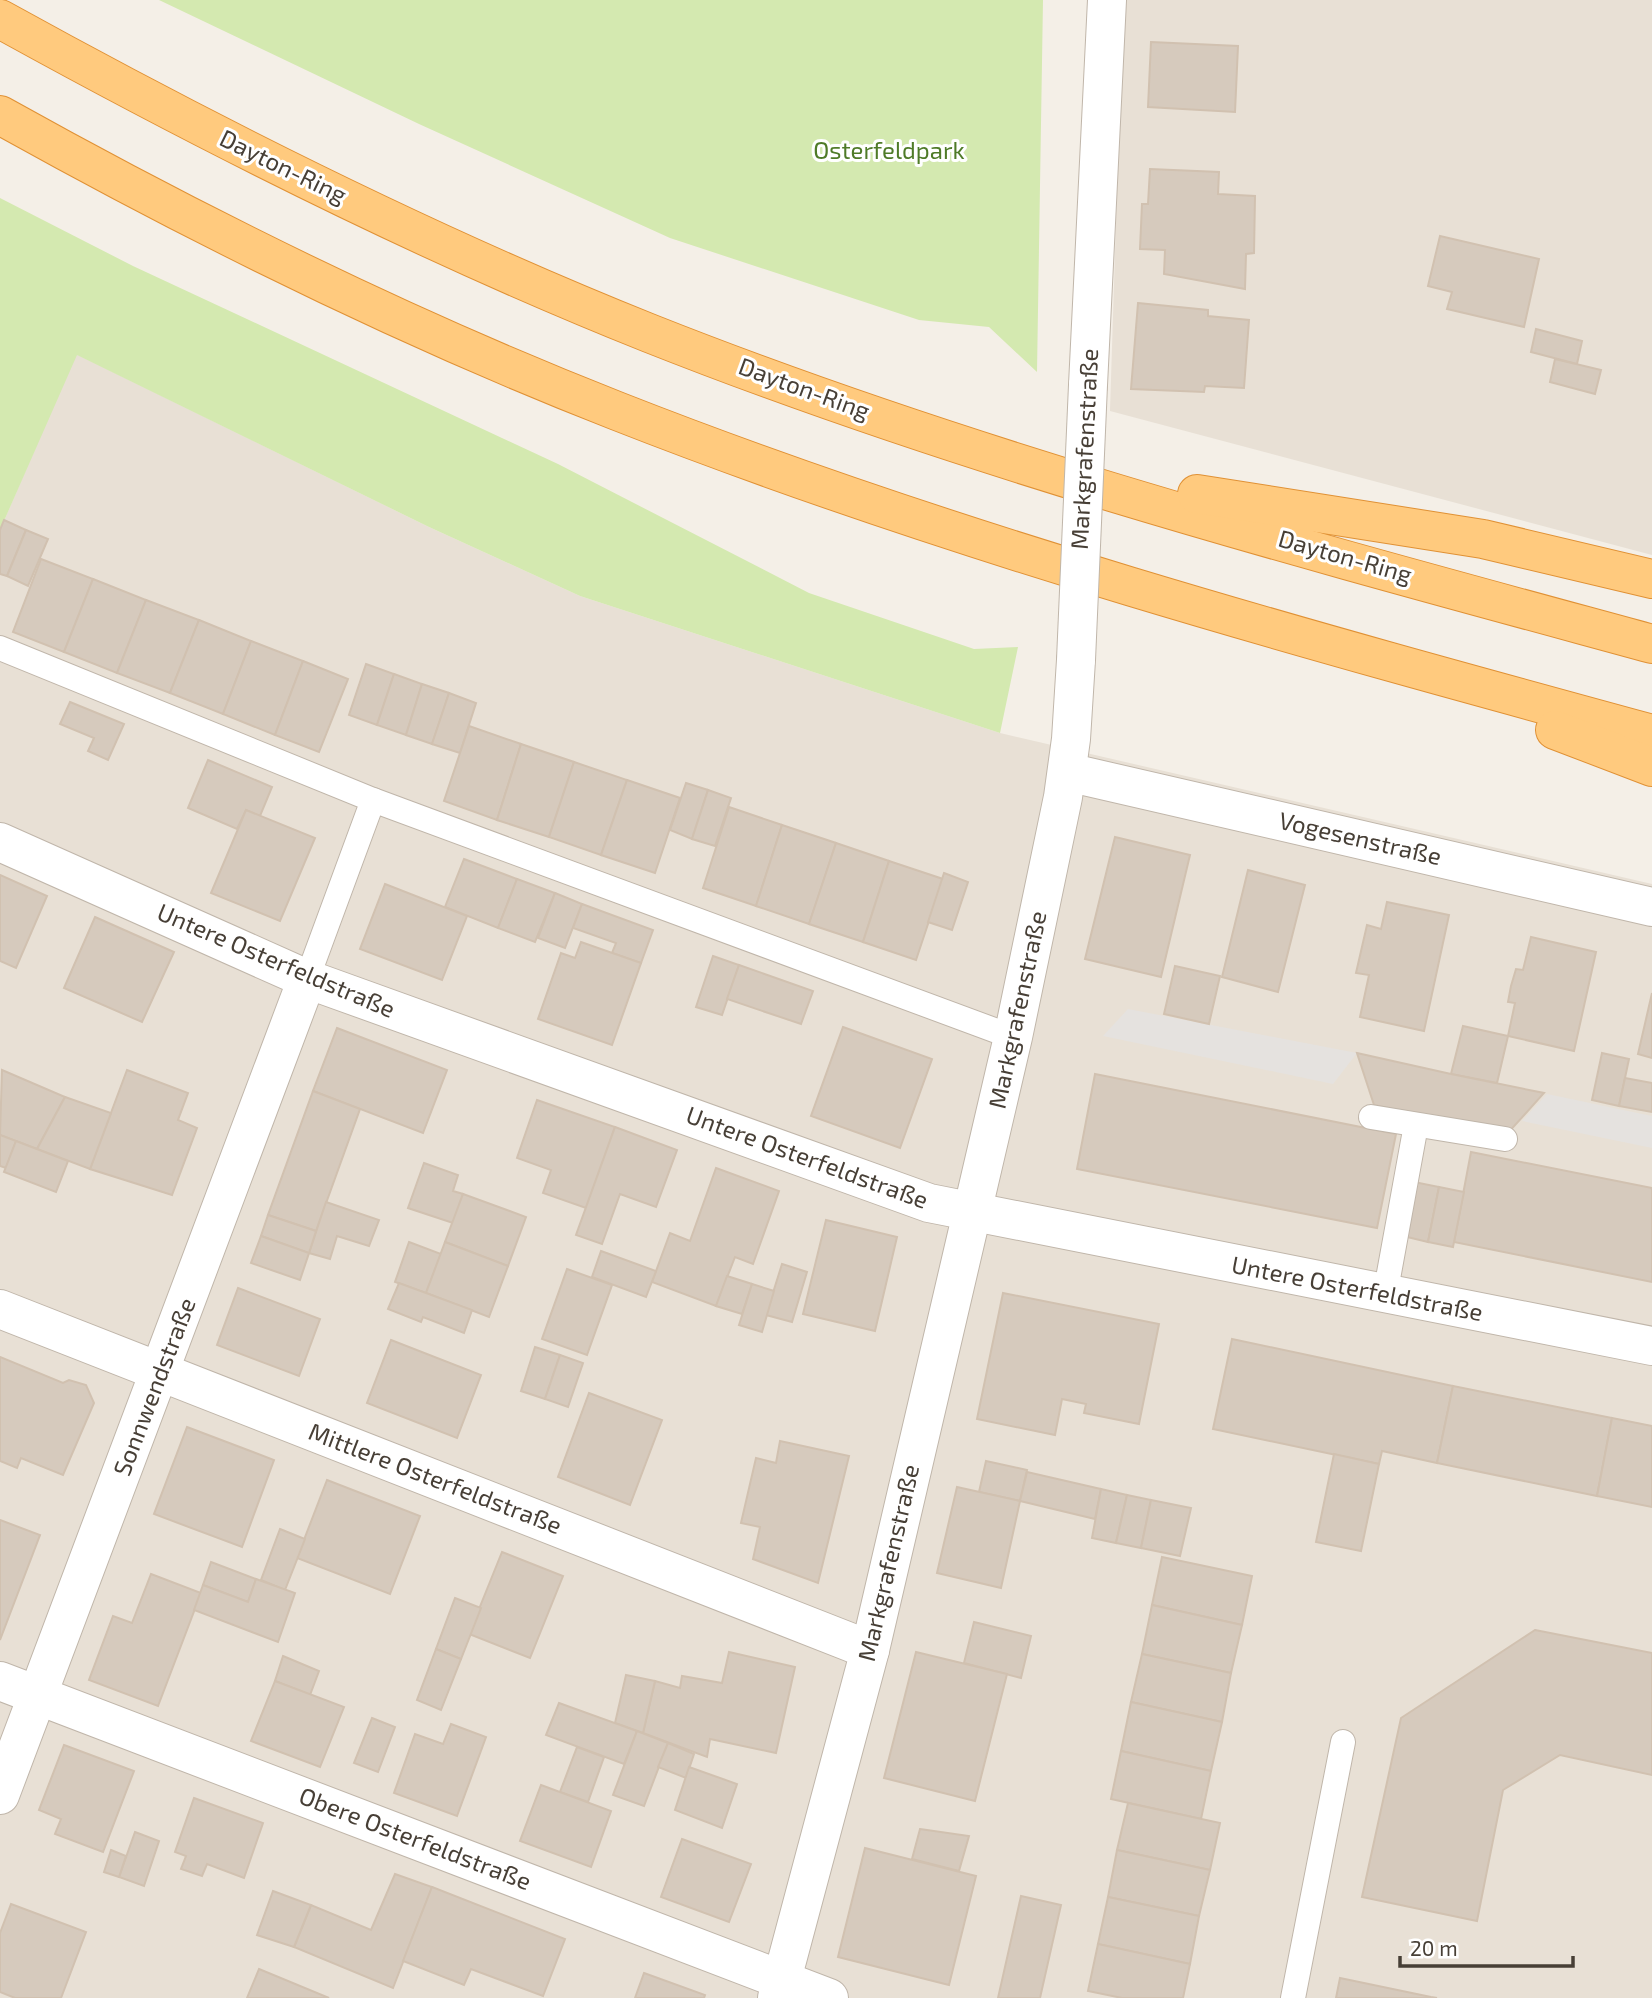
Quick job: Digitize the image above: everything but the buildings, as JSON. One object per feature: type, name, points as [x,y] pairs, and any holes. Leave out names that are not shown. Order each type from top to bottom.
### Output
[{"type":"highway","name":"Dayton-Ring","points":[[0,19],[121,86],[283,168],[480,261],[649,333],[1033,468],[1652,644]]},
{"type":"highway","points":[[0,115],[244,244],[443,338],[616,411],[808,482],[1008,549],[1652,734]]},
{"type":"highway","points":[[1033,468],[1483,539],[1652,579]]},
{"type":"highway","points":[[1328,643],[1652,767]]},
{"type":"street","name":"Markgrafenstraße","points":[[780,1988],[870,1650],[1013,1037],[1067,772],[1076,660],[1107,0]]},
{"type":"street","name":"Vogesenstraße","points":[[1067,772],[1652,907]]},
{"type":"street","name":"Untere Osterfeldstraße","points":[[0,842],[307,979],[929,1203],[972,1214],[1652,1346]]},
{"type":"street","name":"Sonnwendstraße","points":[[0,1795],[162,1371],[307,979]]},
{"type":"street","name":"Mittlere Osterfeldstraße","points":[[0,1309],[870,1650]]},
{"type":"street","name":"Obere Osterfeldstraße","points":[[0,1681],[780,1988],[829,1998]]},
{"type":"lane","points":[[0,648],[373,800],[1013,1037]]},
{"type":"lane","points":[[307,979],[373,800]]},
{"type":"lane","points":[[1371,1116],[1505,1139]]},
{"type":"lane","points":[[1385,1295],[1416,1125]]},
{"type":"lane","points":[[1293,1998],[1343,1742]]},
{"type":"shaded area","points":[[1123,0],[1652,0],[1652,555],[1110,411]]},
{"type":"shaded area","points":[[76,354],[429,527],[580,596],[1000,733],[1652,884],[1652,1998],[0,1998],[0,530]]},
{"type":"shaded area","points":[[1128,1009],[1357,1053],[1333,1084],[1103,1036]]},
{"type":"shaded area","points":[[1547,1094],[1652,1116],[1652,1148],[1522,1121]]},
{"type":"green space","name":"Osterfeldpark","points":[[159,0],[1043,0],[1037,372],[989,327],[919,320],[670,238],[419,124]]},
{"type":"green space","points":[[0,198],[133,266],[558,464],[809,593],[974,649],[1018,647],[1000,733],[580,596],[429,527],[77,355],[0,530]]}]
